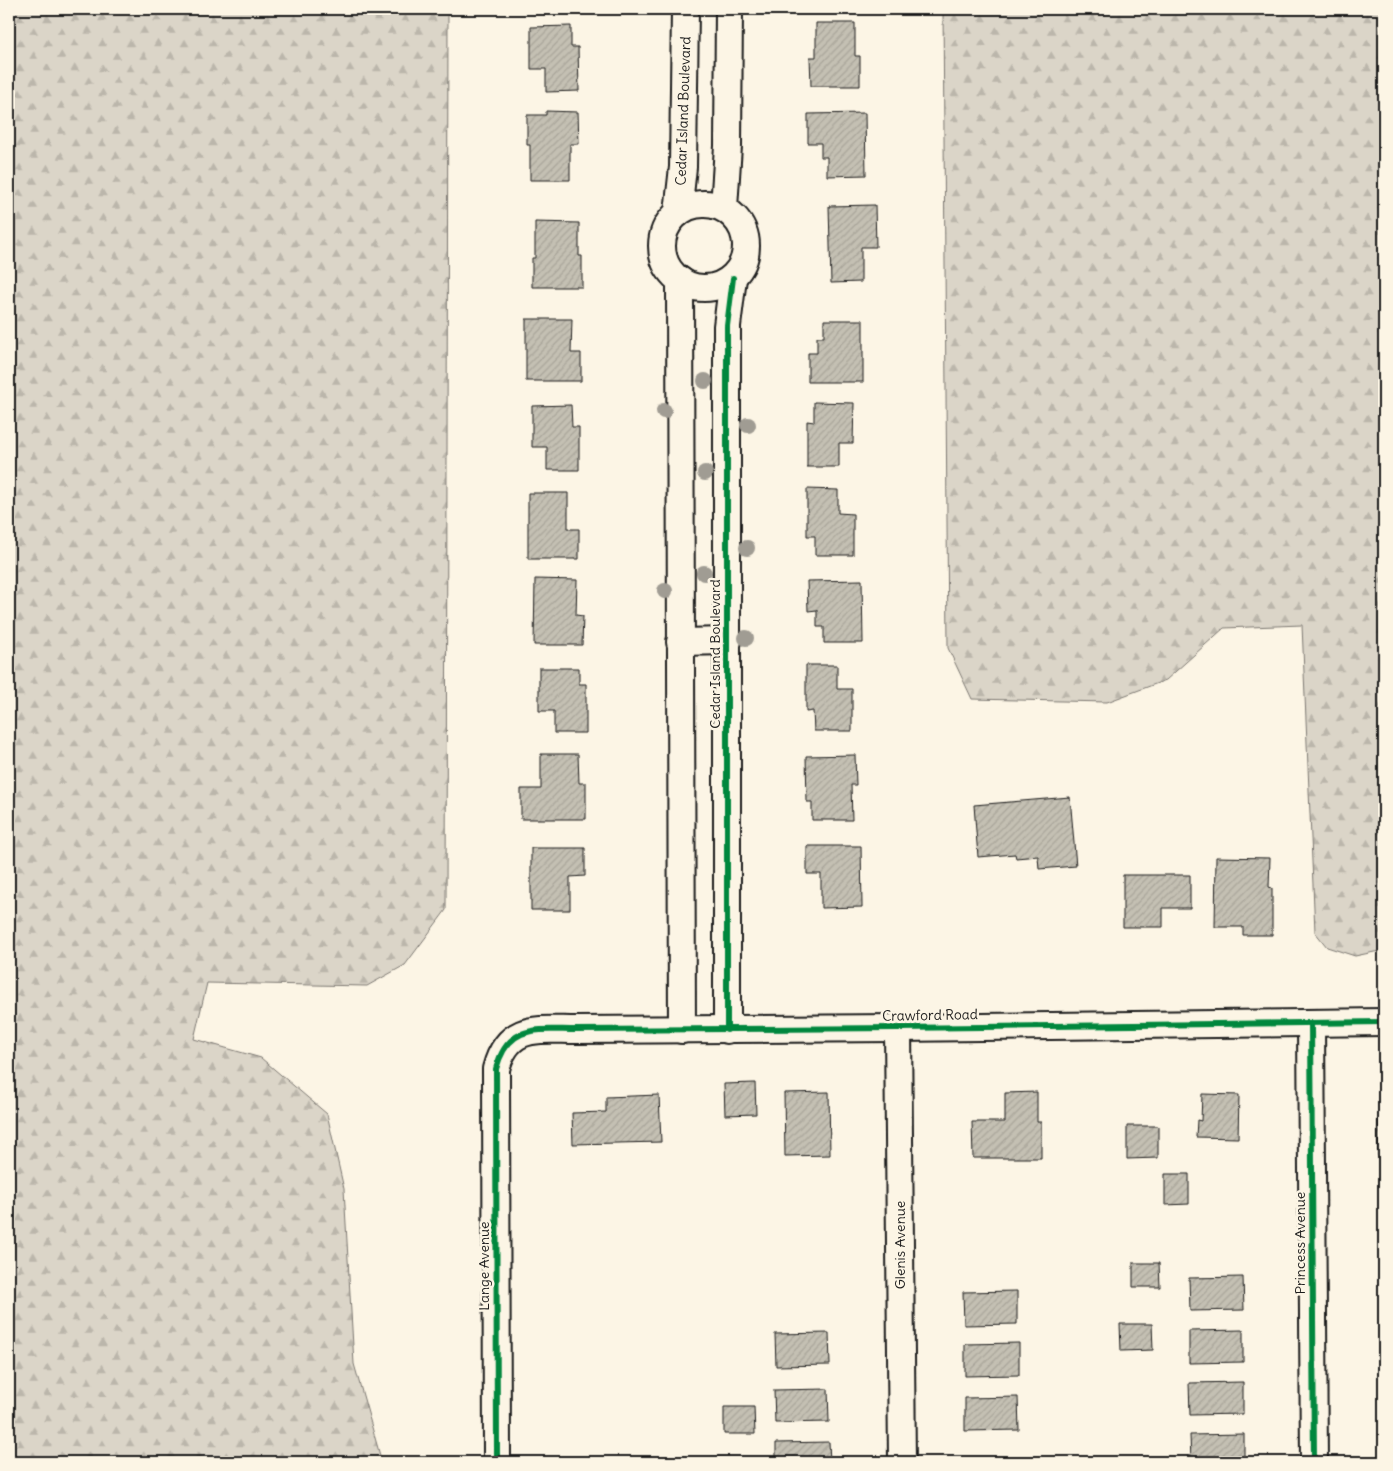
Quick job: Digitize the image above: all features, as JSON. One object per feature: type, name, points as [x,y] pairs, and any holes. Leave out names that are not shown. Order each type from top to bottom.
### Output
[{"type":"street","name":"Cedar Island Boulevard","points":[[678,214],[683,167],[685,9]]},
{"type":"street","points":[[724,208],[728,146],[729,9]]},
{"type":"street","name":"Cedar Island Boulevard","points":[[680,280],[670,272],[664,259],[662,242],[667,225],[678,214],[693,205],[709,204],[724,208],[737,219],[745,232],[747,249],[743,265],[733,278],[727,326],[727,1030]]},
{"type":"street","points":[[682,1030],[680,280],[691,286],[702,288],[718,286],[733,278]]},
{"type":"street","name":"Cedar Island Boulevard","points":[[680,642],[728,640]]},
{"type":"street","name":"Crawford Road","points":[[496,1069],[499,1055],[506,1044],[523,1033],[534,1030],[727,1030],[1384,1022]]},
{"type":"street","name":"Princess Avenue","points":[[1311,1023],[1314,1462]]},
{"type":"street","name":"Glenis Avenue","points":[[898,1028],[902,1462]]},
{"type":"street","name":"Lange Avenue","points":[[496,1069],[497,1462]]},
{"type":"green space","points":[[9,9],[448,9],[446,910],[405,965],[367,986],[207,983],[194,1039],[261,1058],[327,1114],[344,1189],[354,1364],[381,1459],[380,1462],[9,1462]]},
{"type":"green space","points":[[943,9],[1384,9],[1384,950],[1355,956],[1327,947],[1315,932],[1302,625],[1224,628],[1166,680],[1107,702],[972,699],[948,648]]},
{"type":"building","points":[[816,23],[855,23],[855,56],[860,56],[860,86],[811,86],[810,57],[816,57]]},
{"type":"building","points":[[571,26],[571,47],[578,47],[579,91],[546,92],[546,69],[531,69],[531,27]]},
{"type":"building","points":[[546,111],[578,112],[579,144],[570,144],[570,180],[530,180],[530,145],[527,145],[527,115],[546,115]]},
{"type":"building","points":[[865,113],[866,175],[827,176],[827,157],[821,157],[821,143],[808,143],[808,114]]},
{"type":"building","points":[[875,205],[876,247],[861,247],[861,282],[831,283],[829,206]]},
{"type":"building","points":[[535,222],[579,223],[579,256],[582,256],[582,287],[532,287],[532,258],[535,258]]},
{"type":"building","points":[[526,319],[572,319],[571,353],[581,353],[581,381],[526,381]]},
{"type":"building","points":[[824,320],[863,320],[863,382],[808,382],[808,353],[817,353],[817,337],[824,337]]},
{"type":"building","points":[[814,402],[854,403],[853,443],[839,443],[839,467],[807,467],[807,421],[814,422]]},
{"type":"building","points":[[571,405],[572,427],[579,427],[579,470],[547,470],[547,447],[532,447],[532,406]]},
{"type":"building","points":[[807,489],[838,490],[838,513],[853,514],[853,555],[815,555],[815,536],[807,536]]},
{"type":"building","points":[[528,493],[568,493],[568,529],[579,529],[579,559],[528,559]]},
{"type":"building","points":[[535,579],[577,580],[576,615],[583,616],[582,645],[534,645]]},
{"type":"building","points":[[862,580],[863,643],[824,643],[824,627],[817,627],[817,610],[808,611],[807,581]]},
{"type":"building","points":[[806,665],[837,665],[837,689],[852,689],[852,731],[814,731],[813,711],[806,712]]},
{"type":"building","points":[[539,668],[579,668],[579,684],[586,684],[586,733],[554,733],[554,711],[539,711]]},
{"type":"building","points":[[541,754],[578,754],[579,783],[586,783],[586,819],[521,819],[521,789],[541,789]]},
{"type":"building","points":[[855,755],[856,785],[851,785],[852,820],[812,820],[812,802],[807,802],[806,756]]},
{"type":"building","points":[[1070,797],[1076,866],[1039,869],[1038,856],[1016,858],[1015,854],[978,857],[974,805]]},
{"type":"building","points":[[807,846],[861,846],[862,907],[821,908],[821,874],[807,874]]},
{"type":"building","points":[[531,848],[585,848],[585,876],[570,877],[570,910],[531,910]]},
{"type":"building","points":[[1216,857],[1270,858],[1269,887],[1272,888],[1272,935],[1243,935],[1243,927],[1215,927]]},
{"type":"building","points":[[1123,875],[1190,875],[1190,908],[1163,908],[1163,927],[1123,927]]},
{"type":"building","points":[[755,1083],[756,1114],[725,1115],[724,1084]]},
{"type":"building","points":[[829,1092],[830,1155],[785,1156],[784,1093]]},
{"type":"building","points":[[1037,1092],[1037,1122],[1041,1122],[1041,1158],[973,1158],[972,1122],[1005,1122],[1005,1093]]},
{"type":"building","points":[[1202,1094],[1239,1095],[1238,1138],[1196,1137],[1197,1120],[1201,1121]]},
{"type":"building","points":[[659,1095],[661,1142],[573,1144],[572,1113],[606,1112],[606,1097]]},
{"type":"building","points":[[1378,1119],[1384,1119],[1384,1156],[1378,1156]]},
{"type":"building","points":[[1127,1126],[1158,1126],[1158,1158],[1127,1159]]},
{"type":"building","points":[[1165,1174],[1189,1174],[1189,1204],[1165,1205]]},
{"type":"building","points":[[1133,1263],[1159,1263],[1160,1287],[1133,1287]]},
{"type":"building","points":[[1243,1277],[1244,1310],[1190,1311],[1189,1278]]},
{"type":"building","points":[[1017,1291],[1017,1324],[964,1325],[963,1292]]},
{"type":"building","points":[[1120,1324],[1152,1324],[1153,1350],[1121,1351]]},
{"type":"building","points":[[1243,1330],[1243,1362],[1189,1363],[1189,1331]]},
{"type":"building","points":[[829,1333],[830,1365],[776,1366],[775,1334]]},
{"type":"building","points":[[1019,1343],[1019,1375],[965,1376],[965,1344]]},
{"type":"building","points":[[1243,1382],[1243,1414],[1190,1415],[1189,1383]]},
{"type":"building","points":[[828,1389],[829,1422],[775,1423],[774,1390]]},
{"type":"building","points":[[1018,1397],[1019,1430],[965,1431],[965,1398]]},
{"type":"building","points":[[724,1407],[754,1407],[755,1434],[724,1434]]},
{"type":"building","points":[[1244,1434],[1244,1462],[1191,1462],[1190,1435]]},
{"type":"building","points":[[829,1442],[830,1462],[776,1462],[776,1443]]},
{"type":"building","points":[[711,1457],[740,1458],[740,1462],[711,1462]]},
{"type":"cycle path","points":[[727,1030],[727,326],[733,278]]},
{"type":"cycle path","points":[[497,1462],[496,1069],[501,1054],[517,1036],[537,1030],[1384,1022]]},
{"type":"cycle path","points":[[1311,1023],[1314,1462]]}]
